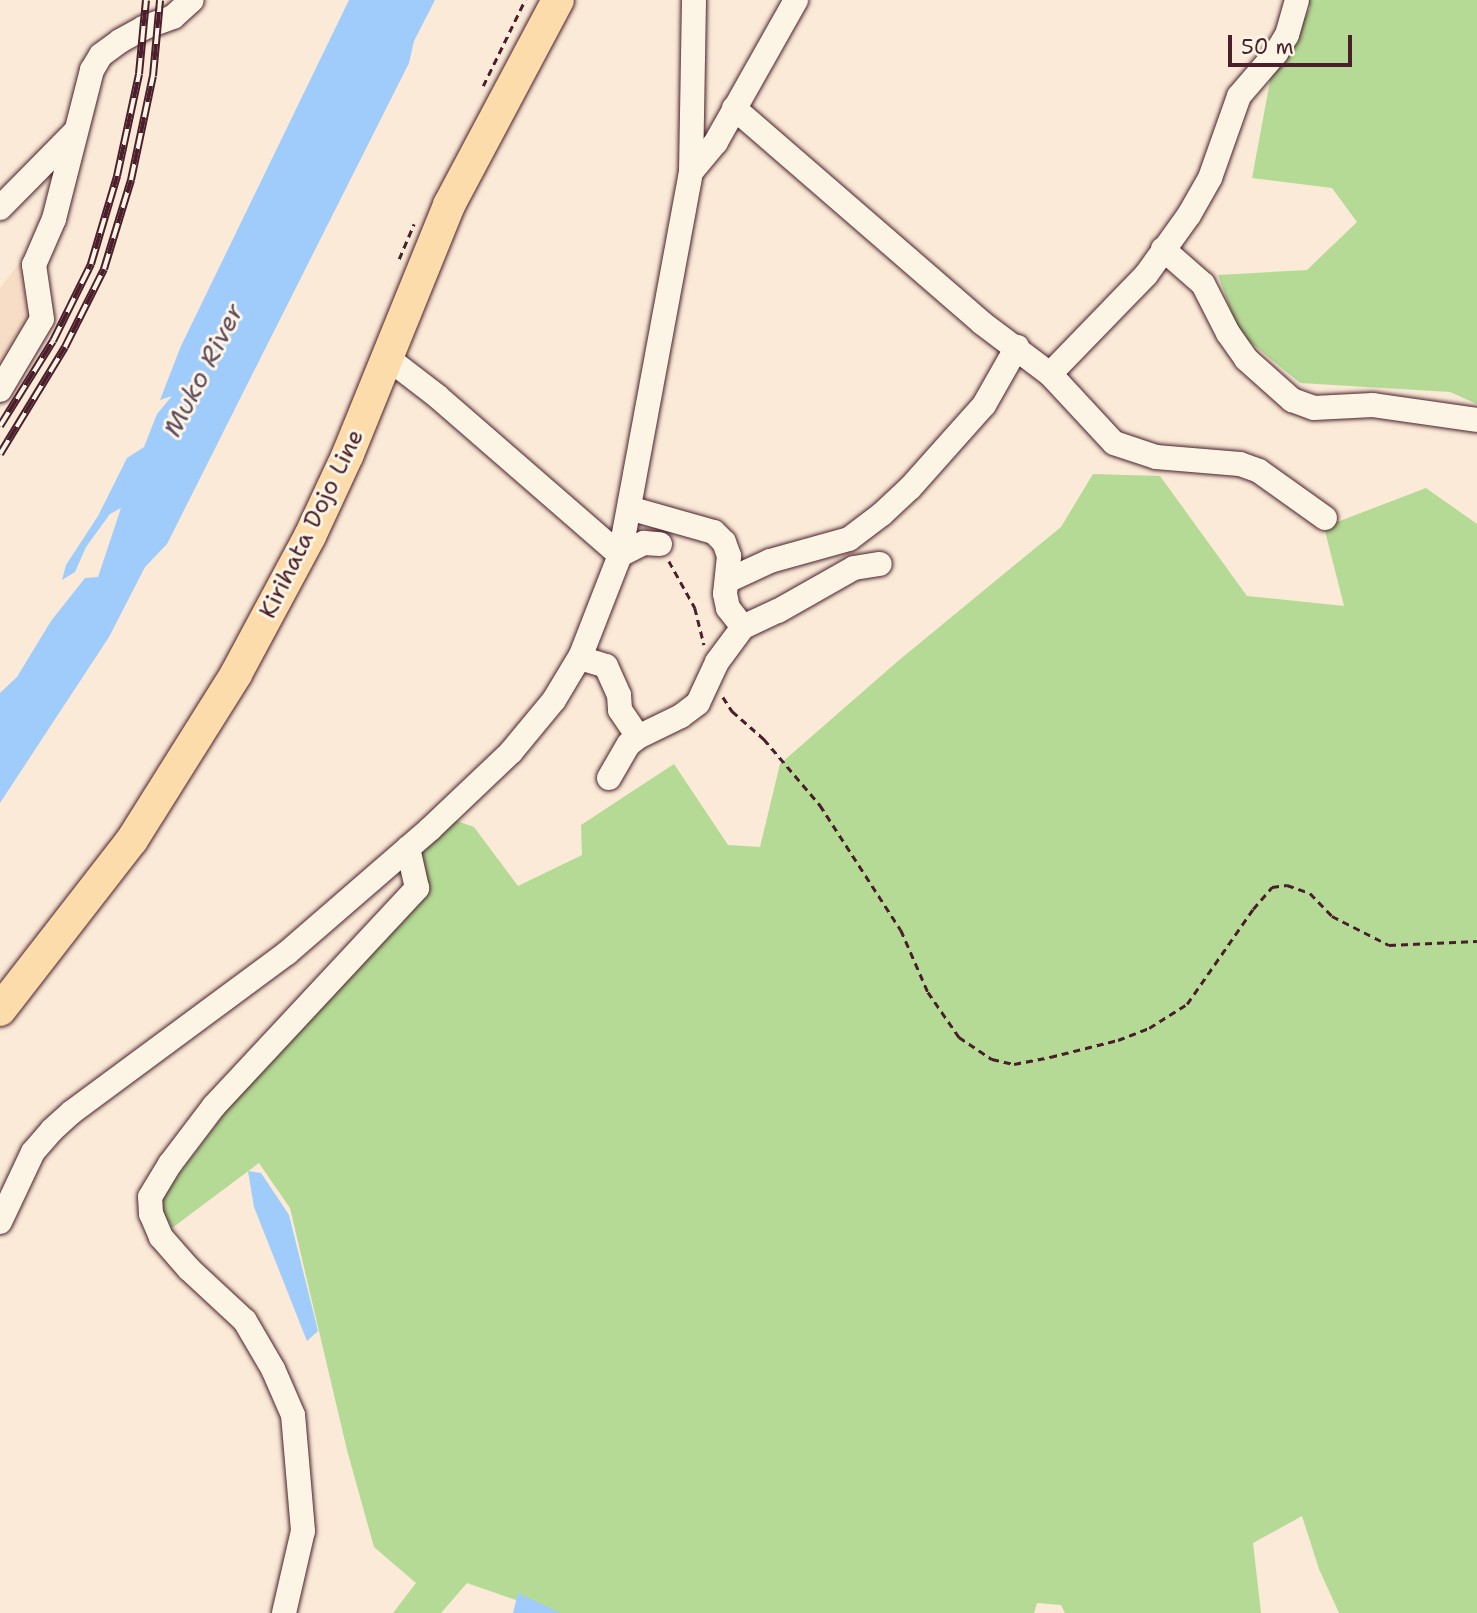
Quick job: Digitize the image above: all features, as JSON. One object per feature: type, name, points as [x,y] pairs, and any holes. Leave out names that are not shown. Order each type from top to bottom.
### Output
[{"type":"main road","name":"Kirihata Dojo Line","points":[[0,1010],[132,840],[236,674],[310,536],[389,359],[449,205],[558,0]]},
{"type":"street","points":[[0,390],[42,319],[34,265],[54,219],[92,70],[101,55],[143,28],[173,17],[192,0]]},
{"type":"street","points":[[0,1222],[33,1153],[62,1121],[287,953],[408,848],[511,752],[554,700],[580,657],[620,555],[691,172],[694,0]]},
{"type":"street","points":[[691,172],[716,142],[796,0]]},
{"type":"street","points":[[1050,374],[1146,275],[1189,215],[1210,178],[1239,96],[1276,53],[1287,35],[1297,0]]},
{"type":"street","points":[[734,108],[982,323],[1050,374],[1114,443],[1156,457],[1240,464],[1259,471],[1325,518]]},
{"type":"street","points":[[0,208],[76,131]]},
{"type":"street","points":[[1163,249],[1203,284],[1228,333],[1246,359],[1292,400],[1314,408],[1373,405],[1477,420]]},
{"type":"street","points":[[729,580],[770,561],[849,539],[882,514],[910,488],[984,405],[1017,347]]},
{"type":"street","points":[[389,359],[437,396],[620,555]]},
{"type":"street","points":[[629,508],[714,532],[724,542],[729,556],[729,580],[725,594],[728,608],[743,626]]},
{"type":"street","points":[[620,555],[645,543],[660,544]]},
{"type":"street","points":[[609,778],[629,744],[681,716],[698,703],[717,662],[743,626],[778,611],[853,568],[880,564]]},
{"type":"street","points":[[580,657],[606,666],[619,695],[620,710],[638,737]]},
{"type":"street","points":[[284,1613],[303,1531],[293,1415],[273,1369],[245,1321],[189,1269],[161,1237],[151,1214],[150,1197],[170,1164],[214,1106],[417,888],[408,848]]},
{"type":"path","points":[[479,95],[524,0]]},
{"type":"path","points":[[398,263],[419,213]]},
{"type":"path","points":[[660,544],[695,608],[707,657]]},
{"type":"path","points":[[720,691],[732,711],[764,739],[820,805],[901,930],[928,992],[959,1037],[992,1059],[1013,1063],[1050,1057],[1118,1040],[1149,1028],[1188,1004],[1253,909],[1272,887],[1287,885],[1310,893],[1332,916],[1389,945],[1477,941]]},
{"type":"shaded area","points":[[29,250],[51,323],[0,409],[0,288]]},
{"type":"green space","points":[[1308,0],[1477,0],[1477,404],[1450,392],[1300,383],[1239,333],[1218,275],[1307,270],[1357,222],[1332,188],[1252,178],[1271,76],[1310,8]]},
{"type":"green space","points":[[1093,474],[1160,476],[1247,596],[1344,606],[1324,527],[1426,488],[1477,524],[1477,1613],[1339,1613],[1319,1569],[1302,1516],[1253,1543],[1261,1613],[1065,1613],[1061,1605],[1037,1603],[1034,1613],[553,1613],[467,1583],[441,1613],[393,1613],[416,1583],[374,1547],[347,1450],[290,1208],[259,1163],[172,1228],[158,1202],[248,1082],[423,891],[420,851],[454,820],[474,827],[518,886],[582,855],[581,825],[674,764],[728,845],[760,847],[780,764],[898,661],[1061,527]]},
{"type":"water","name":"Muko River","points":[[349,0],[435,0],[414,41],[409,63],[167,544],[145,567],[109,637],[0,803],[0,693],[17,677],[51,621],[85,578],[98,577],[121,508],[110,514],[86,547],[75,572],[62,580],[66,565],[98,516],[127,458],[144,447],[157,414],[172,396],[160,400],[181,346]]},
{"type":"water","points":[[248,1171],[261,1173],[289,1215],[318,1331],[307,1341],[254,1207]]},
{"type":"water","points":[[518,1593],[560,1613],[513,1613]]},
{"type":"railway","points":[[0,426],[53,341],[91,264],[117,176],[139,74],[146,0]]},
{"type":"railway","points":[[0,454],[65,347],[104,269],[131,180],[153,76],[160,0]]}]
